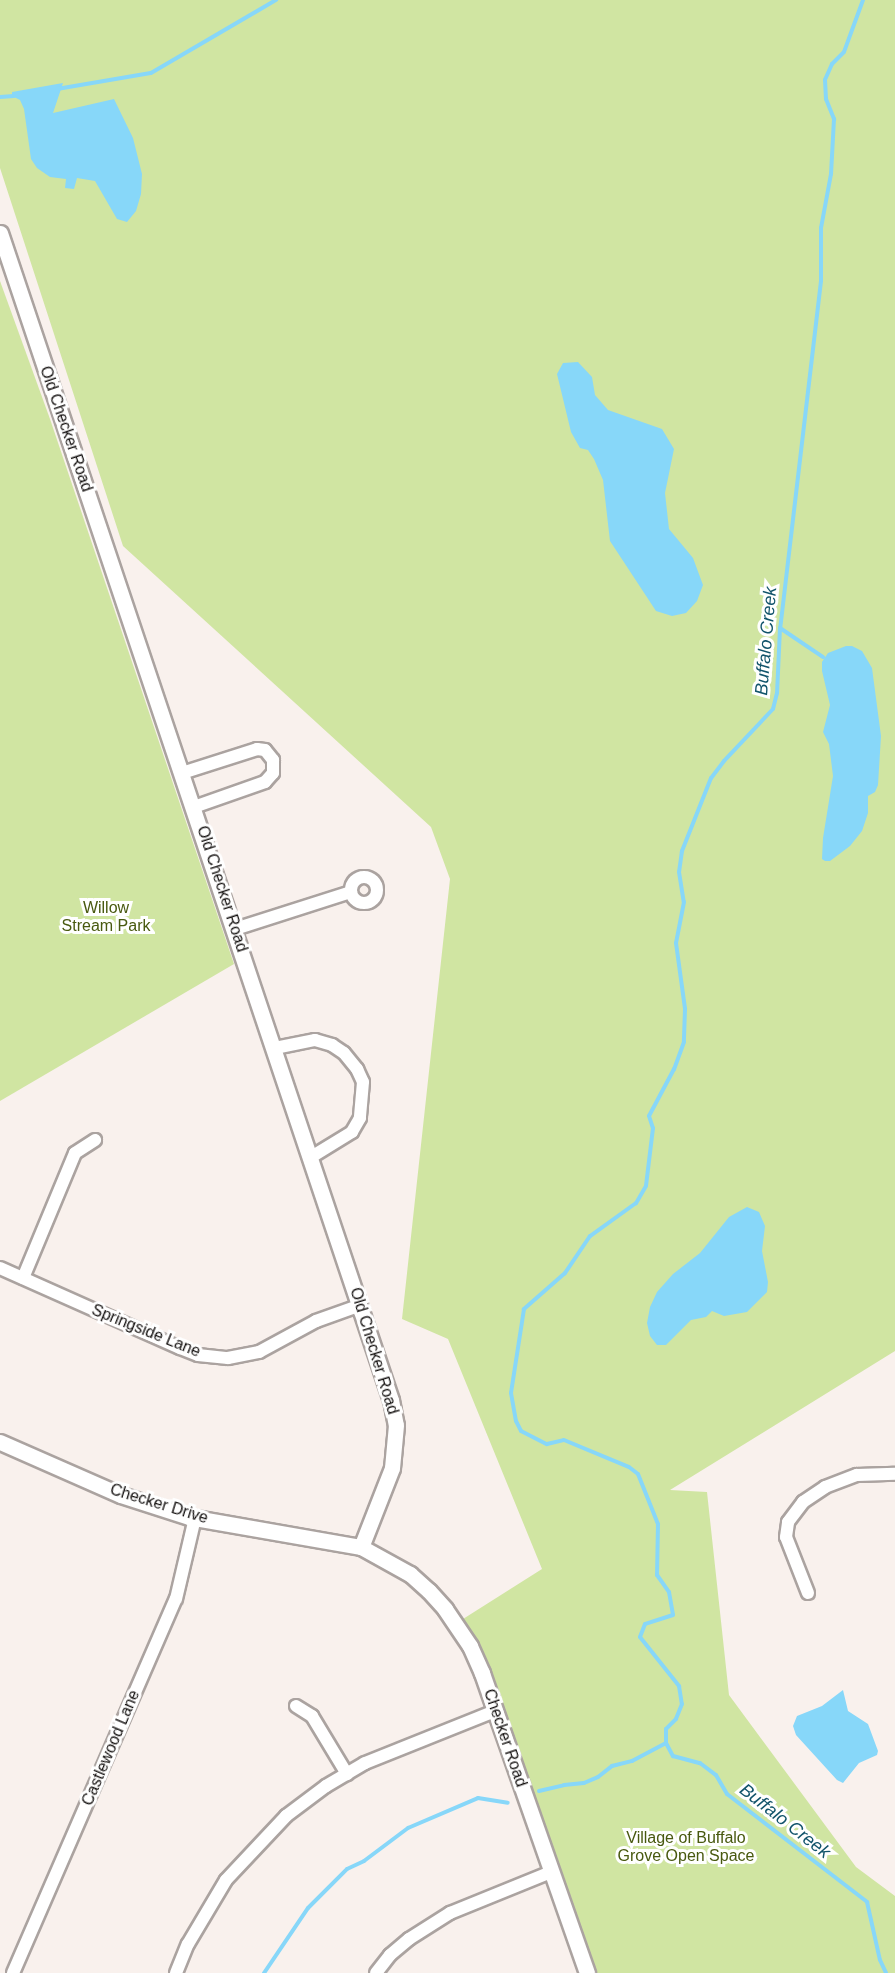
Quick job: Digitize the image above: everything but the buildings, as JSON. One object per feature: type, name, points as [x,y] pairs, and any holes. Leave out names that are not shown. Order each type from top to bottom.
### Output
[{"type":"street","name":"Old Checker Road","points":[[0,233],[183,773],[391,1400],[396,1425],[392,1468],[361,1547]]},
{"type":"street","points":[[183,773],[257,749],[266,750],[273,760],[273,772],[265,782],[194,807]]},
{"type":"street","points":[[235,929],[351,892]]},
{"type":"street","points":[[275,1048],[315,1040],[332,1045],[344,1053],[357,1069],[363,1082],[360,1118],[352,1132],[311,1157]]},
{"type":"street","points":[[23,1278],[75,1154],[95,1140]]},
{"type":"street","name":"Springside Lane","points":[[0,1268],[189,1351],[228,1358],[259,1352],[316,1321],[361,1305]]},
{"type":"street","name":"Checker Drive","points":[[0,1442],[121,1495],[195,1518],[361,1547]]},
{"type":"street","points":[[808,1593],[786,1537],[788,1522],[803,1502],[825,1487],[857,1475],[895,1474]]},
{"type":"street","name":"Castlewood Lane","points":[[13,1973],[176,1599],[195,1518]]},
{"type":"street","name":"Checker Road","points":[[361,1547],[410,1574],[445,1609],[470,1646],[587,1973]]},
{"type":"street","points":[[296,1706],[312,1716],[347,1774]]},
{"type":"street","points":[[176,1973],[207,1910],[240,1864],[286,1816],[347,1774],[392,1751],[495,1711]]},
{"type":"street","points":[[376,1973],[390,1955],[409,1939],[450,1913],[551,1872]]},
{"type":"green space","name":"Village of Buffalo Grove Open Space","points":[[0,0],[895,0],[895,1351],[670,1490],[707,1492],[729,1695],[856,1867],[895,1896],[895,1973],[597,1973],[483,1654],[463,1619],[542,1569],[448,1339],[402,1319],[450,879],[431,827],[123,546],[0,168]]},
{"type":"green space","name":"Willow Stream Park","points":[[0,281],[50,419],[234,964],[0,1101]]},
{"type":"water","points":[[63,83],[53,113],[114,99],[133,138],[142,174],[141,194],[136,211],[127,222],[117,219],[95,181],[77,178],[74,189],[65,188],[66,179],[50,177],[37,168],[31,159],[24,109],[20,100],[12,96],[12,92]]},
{"type":"water","points":[[578,362],[592,377],[595,395],[608,410],[662,429],[674,449],[665,493],[669,529],[693,558],[703,585],[697,601],[686,613],[672,616],[656,611],[610,541],[603,480],[588,450],[580,448],[571,432],[557,374],[563,363]]},
{"type":"water","points":[[846,646],[862,651],[872,668],[881,736],[878,785],[875,792],[868,796],[868,813],[862,831],[850,846],[830,861],[825,861],[822,859],[823,838],[833,776],[829,744],[823,732],[830,705],[822,662],[828,653]]},
{"type":"water","points":[[747,1207],[759,1212],[765,1226],[762,1251],[768,1282],[767,1292],[747,1312],[724,1316],[712,1311],[706,1317],[691,1320],[666,1345],[657,1345],[650,1336],[647,1323],[650,1307],[657,1292],[673,1274],[700,1253],[729,1217]]},
{"type":"water","points":[[843,1690],[848,1711],[868,1724],[878,1751],[877,1755],[859,1763],[843,1783],[837,1780],[796,1735],[793,1726],[797,1716],[822,1706]]},
{"type":"waterway","points":[[57,89],[151,73],[276,0]]},
{"type":"waterway","name":"Buffalo Creek","points":[[863,0],[844,52],[832,64],[825,80],[826,99],[834,119],[831,174],[821,228],[821,281],[780,628],[777,693],[773,709],[711,778],[682,851],[679,872],[684,902],[676,943],[685,1009],[684,1042],[674,1069],[649,1116],[653,1128],[646,1186],[636,1203],[590,1236],[565,1273],[524,1309],[511,1393],[516,1421],[521,1431],[547,1444],[564,1440],[629,1467],[638,1474],[658,1524],[657,1575],[669,1592],[673,1615],[645,1624],[640,1637],[679,1686],[682,1704],[676,1719],[666,1729],[666,1743],[673,1756],[700,1763],[716,1775],[727,1794],[867,1902],[880,1960],[886,1973]]},
{"type":"waterway","points":[[0,97],[14,96]]},
{"type":"waterway","points":[[780,628],[823,657]]},
{"type":"waterway","points":[[539,1791],[584,1783],[598,1777],[612,1766],[632,1761],[666,1743]]},
{"type":"waterway","points":[[264,1973],[308,1908],[347,1869],[364,1861],[408,1828],[478,1798],[508,1803]]}]
